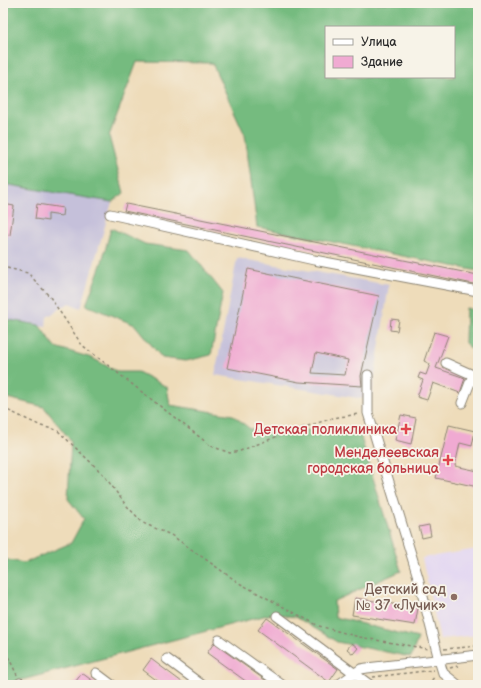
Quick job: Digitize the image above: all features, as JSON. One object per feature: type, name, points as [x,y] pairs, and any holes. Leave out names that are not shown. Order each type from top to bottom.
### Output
[{"type":"street","points":[[110,214],[314,260],[478,291]]},
{"type":"street","points":[[446,363],[476,374],[462,403]]},
{"type":"street","points":[[368,375],[368,413],[416,569],[440,664],[443,672],[458,685]]},
{"type":"street","points":[[277,616],[370,685]]},
{"type":"street","points":[[218,640],[282,685]]},
{"type":"street","points":[[338,685],[358,676],[361,669],[440,664],[478,655]]},
{"type":"street","points":[[167,659],[202,685]]},
{"type":"street","points":[[96,673],[112,685]]},
{"type":"path","points":[[7,268],[28,273],[50,297],[82,345],[211,446],[230,454],[240,452],[286,433],[333,418],[368,413]]},
{"type":"path","points":[[3,408],[41,426],[57,430],[103,474],[124,504],[143,523],[171,535],[239,583],[319,626],[359,637],[436,650],[478,646]]},
{"type":"path","points":[[478,554],[478,560]]},
{"type":"path","points":[[3,646],[22,684]]},
{"type":"path","points":[[358,676],[440,664],[464,666]]},
{"type":"shaded area","points":[[3,184],[112,202],[81,308],[69,303],[47,317],[46,327],[3,320]]},
{"type":"shaded area","points":[[237,258],[389,285],[371,400],[215,375]]},
{"type":"shaded area","name":"Детский сад № 37 «Лучик»","points":[[478,549],[478,635],[440,639],[422,558]]},
{"type":"green space","points":[[3,3],[478,3],[478,271],[257,227],[245,135],[212,63],[137,62],[109,136],[124,193],[112,202],[3,184]]},
{"type":"green space","points":[[111,228],[145,244],[189,250],[223,293],[211,355],[186,361],[162,358],[135,325],[86,305],[102,262]]},
{"type":"green space","points":[[466,308],[478,311],[478,356],[465,343]]},
{"type":"green space","points":[[3,319],[39,325],[55,347],[92,358],[118,372],[138,372],[167,387],[170,405],[233,415],[250,429],[359,431],[401,571],[334,601],[335,617],[418,638],[411,657],[337,642],[296,617],[271,614],[3,685],[3,559],[24,563],[71,543],[84,519],[68,499],[71,441],[44,407],[3,397]]},
{"type":"building","points":[[3,204],[14,206],[10,235],[3,234]]},
{"type":"building","points":[[37,204],[63,208],[62,216],[48,214],[48,221],[35,219]]},
{"type":"building","points":[[126,204],[478,275],[478,285],[124,211]]},
{"type":"building","points":[[248,269],[379,296],[361,376],[362,386],[299,382],[227,368]],"holes":[[[316,353],[348,360],[345,375],[312,373]]]},
{"type":"building","points":[[391,319],[399,320],[397,331],[390,330]]},
{"type":"building","points":[[434,332],[448,336],[436,368],[465,378],[460,393],[433,383],[427,400],[417,397],[423,380],[418,378],[420,373],[426,375],[430,364],[424,361]]},
{"type":"building","name":"Детская поликлиника","points":[[401,415],[416,418],[411,444],[395,440]]},
{"type":"building","name":"Менделеевская городская больница","points":[[449,425],[475,431],[472,446],[460,443],[455,466],[478,471],[478,487],[436,478]]},
{"type":"building","points":[[429,525],[431,536],[422,538],[419,527]]},
{"type":"building","points":[[355,598],[418,608],[415,625],[352,615]]},
{"type":"building","points":[[267,618],[338,669],[329,682],[258,630]]},
{"type":"building","points":[[214,643],[272,685],[251,685],[207,653]]},
{"type":"building","points":[[352,643],[358,648],[353,654],[347,649]]},
{"type":"building","points":[[151,659],[186,685],[163,685],[143,670]]},
{"type":"building","points":[[82,673],[90,679],[99,685],[73,685]]},
{"type":"place","name":"Детская поликлиника","points":[[406,429]]},
{"type":"place","name":"Менделеевская городская больница","points":[[448,460]]},
{"type":"place","name":"Детский сад № 37 «Лучик»","points":[[454,597]]}]
